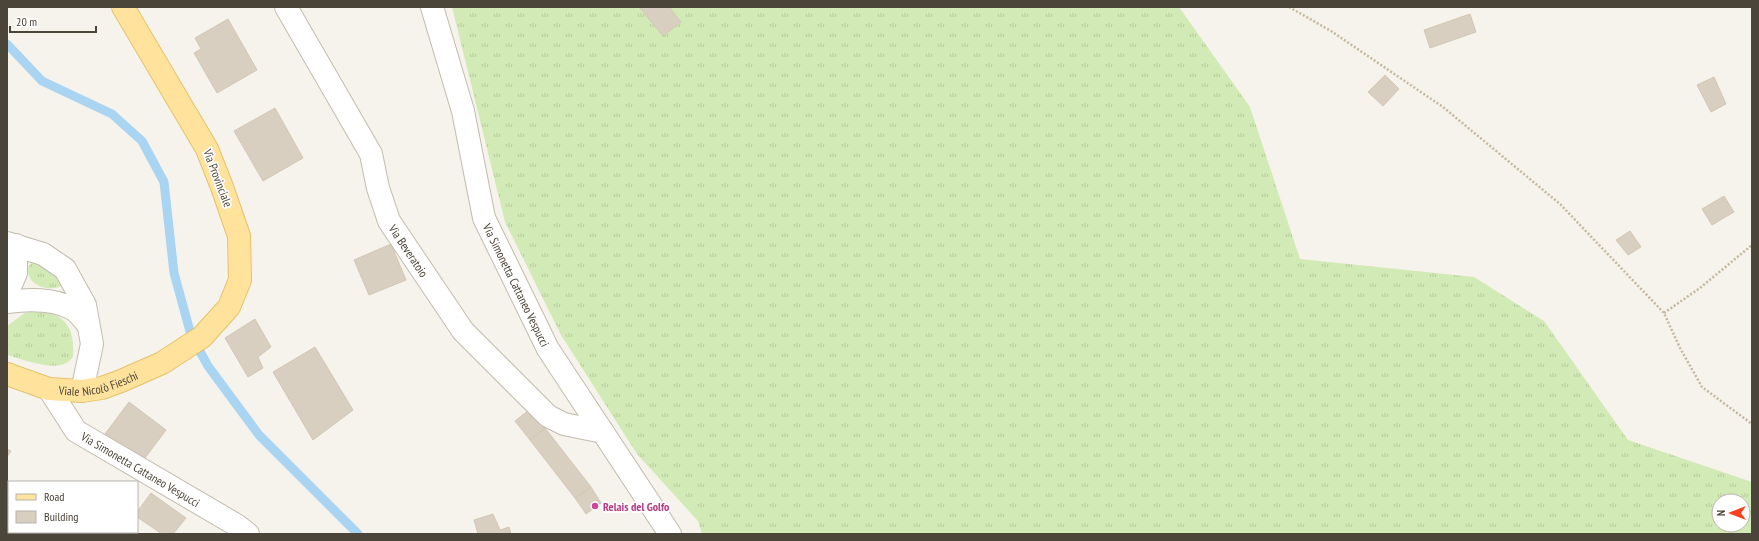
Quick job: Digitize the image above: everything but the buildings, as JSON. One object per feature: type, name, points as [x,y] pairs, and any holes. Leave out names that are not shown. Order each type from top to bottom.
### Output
[{"type":"main road","name":"Via Provinciale","points":[[123,7],[207,149],[239,236],[240,280],[229,307],[202,337],[184,348]]},
{"type":"main road","name":"Viale Nicolò Fieschi","points":[[7,374],[49,389],[82,391],[102,388],[162,363],[184,348]]},
{"type":"street","name":"Via Beveratoio","points":[[286,7],[372,154],[378,188],[389,221],[463,331],[548,416],[564,424],[603,432]]},
{"type":"street","name":"Via Simonetta Cattaneo Vespucci","points":[[432,7],[463,111],[484,218],[548,349],[670,534]]},
{"type":"street","points":[[7,294],[16,273],[12,244],[43,254],[65,269],[85,305],[92,344],[82,391]]},
{"type":"street","points":[[7,302],[26,300],[59,304],[74,309],[88,325]]},
{"type":"street","name":"Via Simonetta Cattaneo Vespucci","points":[[49,389],[76,431],[238,526],[248,534]]},
{"type":"path","points":[[1289,7],[1331,31],[1443,107],[1560,204],[1664,313],[1680,348],[1702,387],[1752,424]]},
{"type":"path","points":[[1664,313],[1700,288],[1752,245]]},
{"type":"green space","points":[[452,7],[1179,7],[1250,107],[1300,259],[1474,277],[1544,321],[1628,440],[1752,482],[1752,534],[702,534],[698,521],[637,454],[561,335],[505,222]]},
{"type":"green space","points":[[35,261],[60,279],[62,283],[61,286],[49,288],[37,285],[29,277],[28,271],[29,265]]},
{"type":"green space","points":[[39,311],[49,313],[63,320],[71,331],[73,357],[67,363],[53,366],[45,365],[7,355],[7,326],[25,313]]},
{"type":"waterway","points":[[7,44],[42,81],[112,114],[142,141],[164,182],[174,273],[191,335],[208,366],[259,435],[358,534]]},
{"type":"place","name":"Relais del Golfo","points":[[595,506]]}]
